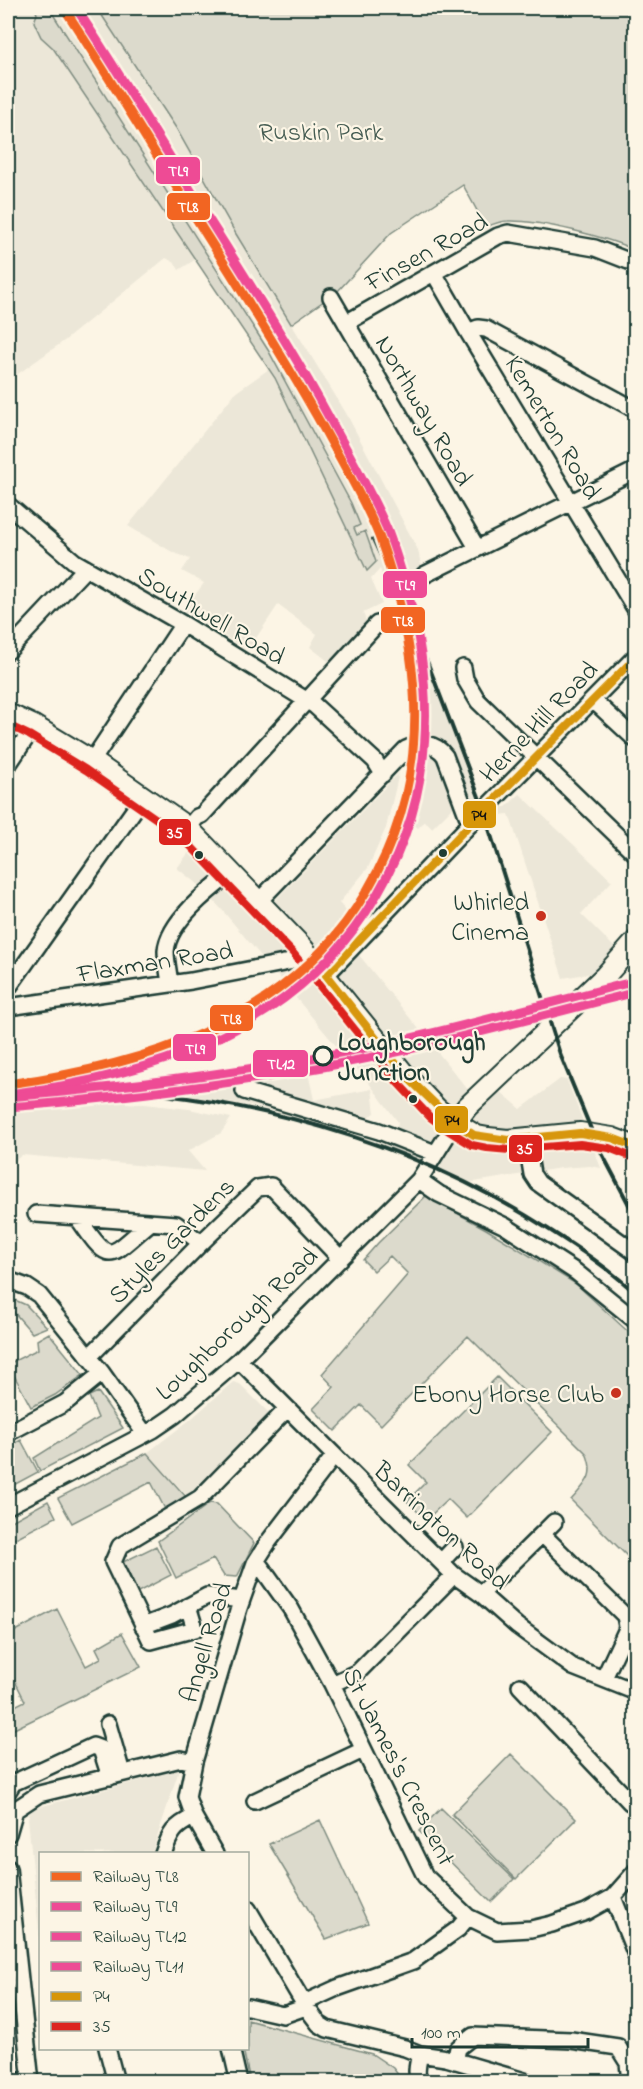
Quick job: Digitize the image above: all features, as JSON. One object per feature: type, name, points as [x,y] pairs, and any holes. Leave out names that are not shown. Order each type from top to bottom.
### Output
[{"type":"main road","points":[[8,714],[34,726],[92,761],[188,828],[307,952],[405,1075],[455,1123],[477,1136],[508,1140],[580,1133],[612,1138],[636,1147]]},
{"type":"main road","points":[[455,1123],[467,1107],[605,975],[636,941]]},
{"type":"street","name":"Finsen Road","points":[[346,322],[498,236],[508,233],[596,248],[636,264]]},
{"type":"street","name":"Kemerton Road","points":[[434,273],[636,610]]},
{"type":"street","name":"Northway Road","points":[[331,297],[477,548]]},
{"type":"street","points":[[468,332],[478,328],[486,329],[636,410]]},
{"type":"street","points":[[423,575],[636,470]]},
{"type":"street","name":"Southwell Road","points":[[8,505],[75,562],[308,700],[375,761],[383,774]]},
{"type":"street","points":[[8,651],[86,568]]},
{"type":"street","points":[[92,761],[183,624]]},
{"type":"street","points":[[188,828],[377,624]]},
{"type":"street","name":"Herne Hill Road","points":[[326,975],[473,821],[636,656]]},
{"type":"street","points":[[463,668],[465,679],[477,700],[636,854]]},
{"type":"street","points":[[593,700],[636,740]]},
{"type":"street","points":[[8,765],[34,726]]},
{"type":"street","points":[[260,901],[406,749],[414,745],[430,745],[439,748],[445,756],[467,814],[473,821]]},
{"type":"street","points":[[8,988],[144,796]]},
{"type":"street","points":[[171,984],[166,953],[171,936],[196,901],[232,872]]},
{"type":"street","name":"Flaxman Road","points":[[8,1007],[171,984],[289,962],[307,952]]},
{"type":"street","points":[[244,1091],[380,1131],[435,1153]]},
{"type":"street","name":"Loughborough Road","points":[[8,1506],[145,1434],[175,1415],[239,1360],[418,1180],[455,1123]]},
{"type":"street","points":[[526,1138],[532,1174],[538,1183],[636,1253]]},
{"type":"street","points":[[418,1180],[439,1194],[505,1226],[576,1272],[636,1321]]},
{"type":"street","name":"Styles Gardens","points":[[90,1356],[258,1188],[271,1186],[340,1258]]},
{"type":"street","points":[[36,1214],[176,1224],[201,1243]]},
{"type":"street","points":[[78,1218],[94,1243],[103,1251],[110,1253],[118,1251],[150,1223]]},
{"type":"street","points":[[8,1280],[27,1287],[39,1295],[90,1356],[145,1434]]},
{"type":"street","name":"Barrington Road","points":[[239,1360],[334,1456],[388,1500],[454,1575],[481,1594],[517,1626],[573,1667],[636,1692]]},
{"type":"street","points":[[8,1433],[65,1403],[102,1373]]},
{"type":"street","points":[[188,1606],[195,1629],[151,1641],[113,1562],[120,1546],[200,1498],[287,1409]]},
{"type":"street","name":"Angell Road","points":[[214,1852],[194,1817],[187,1797],[194,1762],[242,1600],[255,1563],[269,1541],[334,1456]]},
{"type":"street","points":[[481,1594],[554,1522]]},
{"type":"street","points":[[542,1534],[625,1616],[626,1631],[604,1678]]},
{"type":"street","points":[[441,1562],[455,1547]]},
{"type":"street","name":"St James's Crescent","points":[[255,1563],[261,1567],[291,1609],[332,1684],[425,1876],[468,1917],[497,1930],[531,1929],[564,1921],[613,1897],[636,1871]]},
{"type":"street","points":[[332,1684],[358,1672],[454,1575]]},
{"type":"street","points":[[143,1626],[207,1596],[242,1600]]},
{"type":"street","points":[[520,1686],[630,1802],[636,1805]]},
{"type":"street","points":[[108,1724],[116,1775]]},
{"type":"street","points":[[8,1791],[13,1783],[93,1746],[101,1749],[116,1775]]},
{"type":"street","points":[[255,1801],[363,1750]]},
{"type":"street","points":[[8,1834],[15,1810],[39,1794],[181,1759],[194,1762]]},
{"type":"street","points":[[8,1796],[15,1810]]},
{"type":"street","points":[[165,1852],[171,1833],[180,1823],[194,1817]]},
{"type":"street","points":[[8,1868],[12,1961],[31,2081],[8,2082]]},
{"type":"street","points":[[613,1897],[636,1955]]},
{"type":"street","points":[[249,1911],[305,2005],[319,2024],[327,2029],[528,2082]]},
{"type":"street","points":[[249,2007],[283,2015],[337,1988],[413,1961],[458,1929],[468,1917]]},
{"type":"street","points":[[455,2061],[458,2048],[473,2036],[571,2040],[618,2047],[628,2063],[630,2082]]},
{"type":"street","points":[[107,2050],[116,2082]]},
{"type":"street","points":[[231,2050],[239,2082]]},
{"type":"street","points":[[419,2082],[417,2067],[420,2054]]},
{"type":"shaded area","points":[[8,8],[97,8],[176,128],[238,237],[346,413],[418,550],[421,565],[390,596],[380,569],[371,579],[382,604],[363,613],[368,626],[332,664],[310,647],[317,634],[278,605],[248,650],[183,611],[204,583],[182,571],[190,559],[174,553],[128,526],[235,393],[269,369],[196,259],[179,270],[175,263],[166,258],[64,341],[8,381]]},
{"type":"shaded area","points":[[416,643],[480,808],[506,807],[520,794],[612,881],[581,914],[615,948],[592,973],[563,978],[509,814],[459,819],[454,806],[432,828],[425,821],[418,828],[407,818],[418,762],[420,711]]},
{"type":"shaded area","points":[[399,773],[386,828],[368,868],[339,903],[362,929],[355,950],[469,1091],[501,1092],[521,1109],[560,1079],[567,1080],[601,1168],[590,1166],[561,1168],[468,1183],[390,1150],[398,1122],[369,1083],[349,1060],[307,1068],[314,1100],[372,1089],[375,1113],[364,1119],[359,1135],[304,1117],[187,1095],[186,1081],[343,1054],[223,911],[202,888],[177,868],[193,847],[260,916]]},
{"type":"shaded area","points":[[8,1102],[145,1104],[189,1109],[231,1118],[221,1133],[188,1151],[205,1171],[22,1155],[8,1166]]},
{"type":"shaded area","points":[[233,1382],[240,1384],[269,1413],[271,1419],[191,1500],[147,1453]]},
{"type":"shaded area","points":[[179,1770],[152,1852],[39,1852],[39,1932],[28,1818],[35,1808]]},
{"type":"green space","points":[[35,8],[49,8],[268,350],[351,503],[360,525],[354,528],[357,535],[365,531],[376,562],[367,571],[275,378],[53,48],[41,37],[34,22],[37,14]]},
{"type":"green space","name":"Ruskin Park","points":[[97,8],[635,8],[635,250],[591,235],[537,223],[505,221],[486,227],[463,185],[391,233],[338,291],[291,324],[236,234],[176,128]]},
{"type":"green space","points":[[426,1196],[486,1229],[576,1284],[635,1338],[635,1564],[571,1500],[585,1484],[590,1473],[586,1453],[468,1336],[381,1425],[361,1405],[335,1431],[313,1409],[334,1387],[322,1374],[408,1274],[390,1256],[374,1271],[363,1260]]},
{"type":"green space","points":[[8,1297],[26,1305],[47,1327],[32,1333],[12,1310],[8,1312]]},
{"type":"green space","points":[[49,1333],[83,1375],[55,1395],[31,1407],[8,1364],[38,1349],[37,1340]]},
{"type":"green space","points":[[497,1377],[552,1432],[467,1518],[448,1499],[426,1520],[407,1501],[426,1482],[409,1465]]},
{"type":"green space","points":[[98,1392],[123,1428],[40,1471],[34,1458],[98,1418],[89,1396]]},
{"type":"green space","points":[[21,1440],[38,1472],[8,1488],[8,1447]]},
{"type":"green space","points":[[147,1453],[187,1498],[166,1511],[151,1482],[72,1523],[58,1498]]},
{"type":"green space","points":[[48,1501],[56,1517],[8,1542],[8,1523]]},
{"type":"green space","points":[[210,1503],[217,1504],[254,1543],[237,1577],[224,1576],[213,1559],[176,1578],[158,1541]]},
{"type":"green space","points":[[156,1546],[171,1575],[138,1592],[123,1562]]},
{"type":"green space","points":[[57,1609],[86,1666],[101,1658],[96,1648],[122,1633],[141,1667],[8,1732],[8,1706],[9,1709],[25,1701],[8,1667],[8,1635]]},
{"type":"green space","points":[[511,1754],[576,1819],[516,1879],[452,1814]]},
{"type":"green space","points":[[441,1808],[514,1879],[491,1902],[419,1831]]},
{"type":"green space","points":[[320,1820],[368,1923],[326,1939],[269,1844]]},
{"type":"green space","points":[[249,2020],[372,2054],[393,2068],[403,2081],[250,2081],[243,2050],[249,2050]]},
{"type":"railway","points":[[373,539],[417,635],[479,797],[560,1054],[598,1146],[636,1218]]},
{"type":"railway","points":[[16,1090],[86,1090],[155,1094],[224,1104],[293,1119],[360,1139],[425,1164],[488,1194],[582,1251],[636,1294]]},
{"type":"rail line","name":"TL8","points":[[8,1084],[58,1076],[156,1051],[202,1033],[246,1010],[287,982],[324,948],[356,908],[378,871],[395,832],[406,793],[413,754],[415,714],[413,673],[406,632],[386,556],[367,509],[281,356],[64,8]]},
{"type":"rail line","name":"TL9","points":[[9,1094],[61,1086],[162,1061],[209,1042],[254,1018],[296,989],[333,954],[366,912],[388,874],[405,836],[416,796],[423,756],[425,715],[423,674],[417,632],[400,567],[381,515],[290,349],[76,8]]},
{"type":"rail line","name":"TL12","points":[[8,1097],[155,1082],[350,1051],[428,1034],[636,981]]},
{"type":"rail line","name":"TL11","points":[[9,1107],[108,1098],[255,1079],[431,1044],[636,992]]},
{"type":"transit line","name":"P4","points":[[326,975],[473,821],[636,657]]},
{"type":"transit line","name":"35","points":[[8,725],[29,735],[86,770],[181,836],[293,953],[397,1082],[430,1117],[449,1131],[472,1145],[487,1148],[509,1150],[580,1144],[609,1148],[632,1157]]},
{"type":"transit line","name":"P4","points":[[326,975],[405,1075],[455,1123],[474,1135],[508,1140],[580,1133],[612,1138],[636,1147]]},
{"type":"place","name":"Whirled Cinema","points":[[541,916]]},
{"type":"place","name":"Loughborough Junction","points":[[323,1056]]},
{"type":"place","name":"Ebony Horse Club","points":[[616,1393]]}]
